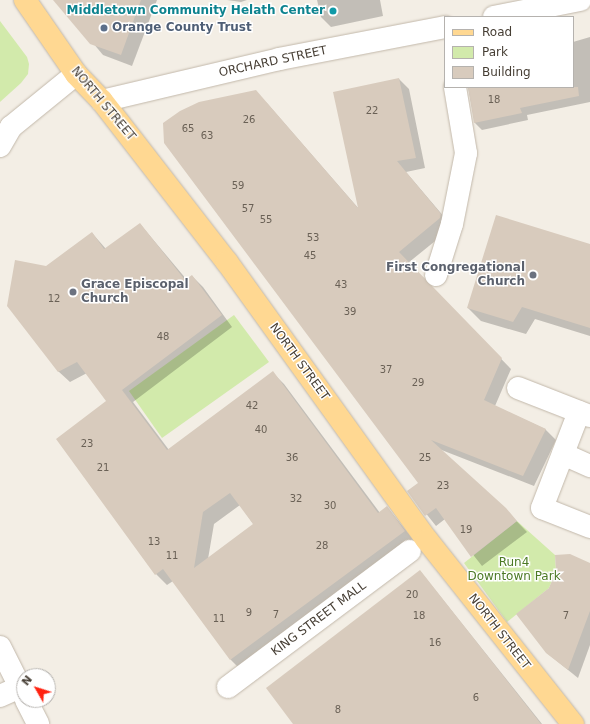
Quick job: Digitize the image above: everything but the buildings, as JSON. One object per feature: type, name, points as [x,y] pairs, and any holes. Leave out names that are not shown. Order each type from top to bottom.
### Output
[{"type":"main road","name":"NORTH STREET","points":[[25,0],[76,74],[102,101],[227,262],[427,540],[573,724]]},
{"type":"street","points":[[499,16],[579,0]]},
{"type":"street","name":"ORCHARD STREET","points":[[102,101],[279,59],[443,32]]},
{"type":"street","points":[[0,146],[11,127],[76,74]]},
{"type":"street","points":[[436,275],[452,224],[466,153],[455,88]]},
{"type":"street","points":[[518,388],[584,414],[562,454],[542,508],[590,527]]},
{"type":"street","points":[[562,454],[590,466]]},
{"type":"street","name":"KING STREET MALL","points":[[228,687],[410,551]]},
{"type":"street","points":[[0,647],[16,680]]},
{"type":"street","points":[[0,696],[16,695]]},
{"type":"street","points":[[30,708],[38,724]]},
{"type":"green space","points":[[0,21],[27,57],[29,64],[28,74],[21,83],[0,102]]},
{"type":"green space","points":[[234,315],[269,362],[162,438],[129,391]]},
{"type":"green space","name":"Run4 Downtown Park","points":[[517,521],[555,555],[556,571],[549,588],[507,622],[464,563]]},
{"type":"place","name":"Middletown Community Helath Center","points":[[333,11]]},
{"type":"place","name":"Orange County Trust","points":[[104,28]]},
{"type":"place","name":"First Congregational Church","points":[[533,275]]},
{"type":"place","name":"Grace Episcopal Church","points":[[73,292]]}]
